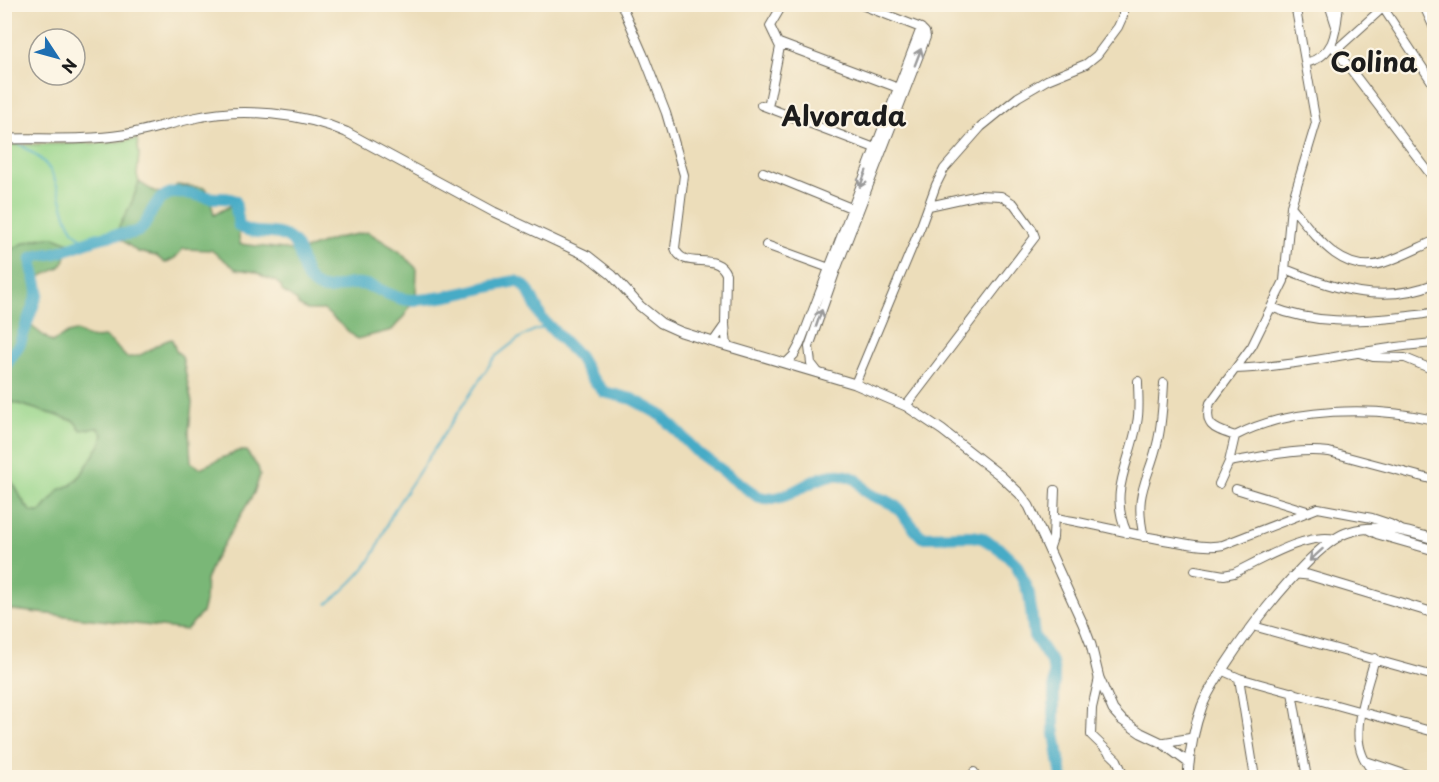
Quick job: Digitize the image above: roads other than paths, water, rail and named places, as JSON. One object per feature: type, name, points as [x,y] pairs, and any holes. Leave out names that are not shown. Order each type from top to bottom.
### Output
[{"type":"main road","points":[[4,139],[122,135],[195,118],[240,113],[283,116],[325,123],[346,132],[494,212],[588,256],[612,275],[650,315],[681,332],[855,384],[906,405],[965,447],[1020,494],[1038,523],[1083,624],[1107,698],[1122,720],[1162,743],[1189,763]]},
{"type":"main road","points":[[1188,777],[1193,738],[1202,706],[1221,670],[1281,592],[1335,538],[1349,532],[1377,527],[1400,534],[1434,550]]},
{"type":"main road","points":[[1400,534],[1434,539]]},
{"type":"main road","points":[[1297,574],[1308,575],[1434,613]]},
{"type":"main road","points":[[1281,592],[1300,580],[1321,580]]},
{"type":"main road","points":[[1162,743],[1193,738]]},
{"type":"street","points":[[621,4],[644,54],[666,113],[684,175],[675,248],[681,258],[715,262],[724,268],[727,346]]},
{"type":"street","points":[[783,4],[770,26],[780,50],[764,106],[879,149]]},
{"type":"street","points":[[786,363],[800,344],[832,269],[902,89],[926,37],[926,32],[921,28],[859,4]]},
{"type":"street","points":[[855,384],[944,169],[981,127],[1024,93],[1047,80],[1077,69],[1097,55],[1118,27],[1123,16],[1124,4]]},
{"type":"street","points":[[1295,4],[1316,123],[1291,206],[1282,286],[1251,346],[1210,403],[1207,417],[1213,427],[1235,436],[1276,421],[1316,414],[1388,413],[1434,420]]},
{"type":"street","points":[[1329,4],[1336,27]]},
{"type":"street","points":[[1340,4],[1334,47],[1434,179]]},
{"type":"street","points":[[1423,4],[1434,28]]},
{"type":"street","points":[[1306,63],[1317,59],[1386,7],[1434,85]]},
{"type":"street","points":[[779,43],[902,89]]},
{"type":"street","points":[[763,172],[855,210]]},
{"type":"street","points":[[906,405],[1035,237],[1014,204],[1001,196],[979,195],[929,206]]},
{"type":"street","points":[[1291,206],[1326,247],[1340,257],[1357,264],[1382,263],[1434,241]]},
{"type":"street","points":[[766,245],[832,269]]},
{"type":"street","points":[[818,372],[811,363],[809,347],[832,269]]},
{"type":"street","points":[[1285,269],[1333,286],[1370,294],[1406,291],[1434,284]]},
{"type":"street","points":[[1271,307],[1298,316],[1333,321],[1393,318],[1434,312]]},
{"type":"street","points":[[713,342],[725,325]]},
{"type":"street","points":[[1235,369],[1265,368],[1392,346],[1434,343]]},
{"type":"street","points":[[1354,352],[1368,356],[1405,358],[1434,370]]},
{"type":"street","points":[[1127,533],[1122,522],[1118,500],[1123,471],[1138,418],[1138,381]]},
{"type":"street","points":[[1144,537],[1139,504],[1144,480],[1158,440],[1164,383]]},
{"type":"street","points":[[1220,484],[1229,462],[1235,436]]},
{"type":"street","points":[[1229,462],[1288,453],[1329,452],[1434,480]]},
{"type":"street","points":[[1236,489],[1307,511]]},
{"type":"street","points":[[1050,550],[1053,538],[1055,490]]},
{"type":"street","points":[[1054,518],[1088,523],[1144,537],[1212,547],[1223,545],[1307,511],[1322,508],[1386,522],[1400,534]]},
{"type":"street","points":[[1195,570],[1224,575],[1234,573],[1306,539],[1335,538]]},
{"type":"street","points":[[1253,626],[1434,676]]},
{"type":"street","points":[[1375,658],[1361,711],[1358,737],[1365,760],[1377,777]]},
{"type":"street","points":[[1221,670],[1239,678],[1434,732]]},
{"type":"street","points":[[1099,678],[1092,708],[1091,735],[1117,760],[1125,777]]},
{"type":"street","points":[[1239,678],[1255,777]]},
{"type":"street","points":[[1292,692],[1307,777]]},
{"type":"street","points":[[1365,760],[1416,777]]},
{"type":"waterway","points":[[18,143],[36,155],[50,170],[72,229],[88,243]]},
{"type":"waterway","points":[[4,368],[20,343],[38,292],[32,258],[59,252],[102,237],[138,231],[142,229],[159,200],[172,193],[228,198],[235,201],[239,226],[251,231],[279,234],[291,240],[298,249],[305,273],[313,284],[322,289],[360,284],[398,298],[413,300],[452,295],[516,281],[528,290],[542,319],[579,357],[590,376],[604,392],[632,399],[661,415],[698,453],[757,496],[769,499],[781,497],[815,480],[840,475],[855,479],[865,491],[894,505],[922,537],[972,536],[982,538],[1000,549],[1016,564],[1029,594],[1034,636],[1052,663],[1054,727],[1062,778]]},
{"type":"waterway","points":[[327,604],[368,563],[394,510],[494,358],[527,334],[550,326]]},
{"type":"district","name":"Colina","points":[[1374,60]]},
{"type":"district","name":"Alvorada","points":[[844,114]]}]
